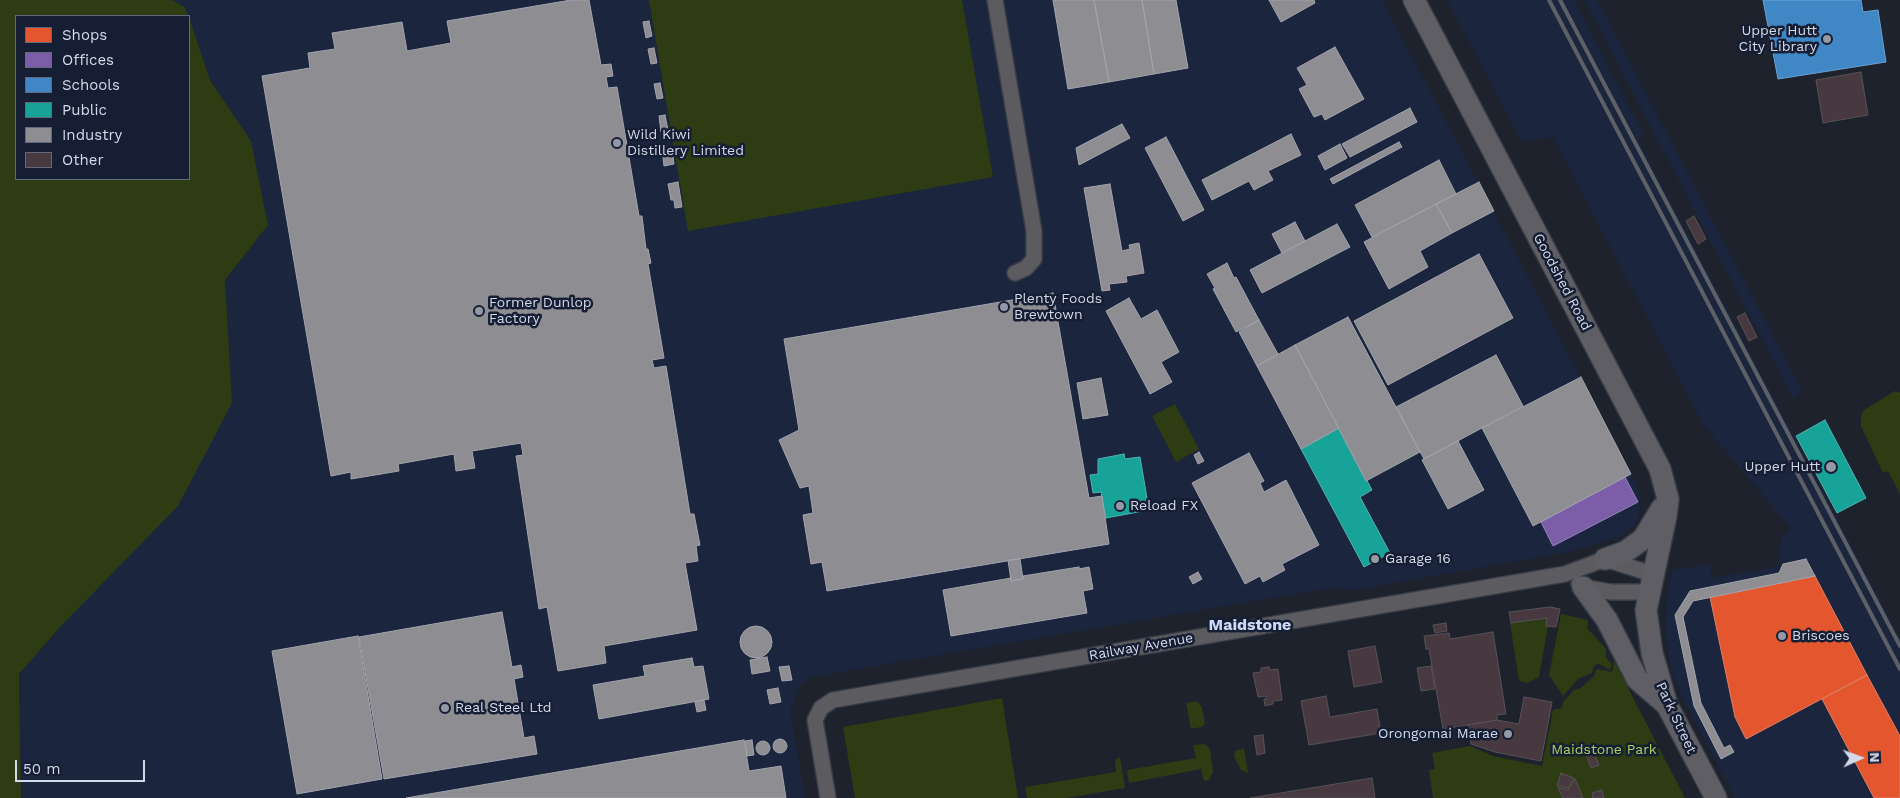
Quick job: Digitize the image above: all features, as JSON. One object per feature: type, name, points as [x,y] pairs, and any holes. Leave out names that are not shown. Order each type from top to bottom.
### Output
[{"type":"street","points":[[995,0],[1034,231],[1034,259],[1026,268],[1015,273]]},
{"type":"street","name":"Goodshed Road","points":[[1414,0],[1655,458],[1665,484],[1668,499],[1666,516],[1650,583]]},
{"type":"street","points":[[1605,559],[1625,552],[1643,538],[1668,499]]},
{"type":"street","points":[[1605,559],[1650,583]]},
{"type":"street","name":"Railway Avenue","points":[[828,798],[816,720],[824,705],[839,698],[1566,574],[1605,559]]},
{"type":"street","points":[[1566,574],[1583,587],[1607,620],[1637,679],[1667,705]]},
{"type":"street","points":[[1583,587],[1611,592],[1650,583]]},
{"type":"street","name":"Park Street","points":[[1650,583],[1646,610],[1652,653],[1667,705],[1716,798]]},
{"type":"shaded area","points":[[172,0],[1382,0],[1634,479],[1639,494],[1640,510],[1635,525],[1621,536],[1573,551],[1355,590],[1330,588],[811,677],[801,684],[790,710],[805,798],[21,798],[19,674],[61,626],[232,403],[225,280],[268,225],[251,141],[210,80],[190,22],[190,15],[188,15],[185,7]]},
{"type":"shaded area","points":[[1447,0],[1574,0],[1644,135],[1638,139],[1900,638],[1900,798],[1735,798],[1682,697],[1672,674],[1665,633],[1667,591],[1672,570],[1710,564],[1712,578],[1780,566],[1778,550],[1782,538],[1791,528],[1703,424],[1553,137],[1522,142]]},
{"type":"shaded area","points":[[1584,0],[1597,0],[1802,391],[1793,398]]},
{"type":"green space","points":[[0,0],[172,0],[185,7],[188,15],[15,15],[15,180],[190,180],[190,20],[210,80],[251,141],[268,225],[225,280],[232,403],[178,506],[61,626],[19,674],[21,798],[0,798]]},
{"type":"green space","points":[[649,0],[962,0],[993,177],[688,231]]},
{"type":"green space","points":[[1895,391],[1900,393],[1900,494],[1888,471],[1883,473],[1861,426],[1861,416],[1864,410]]},
{"type":"green space","points":[[1175,404],[1199,449],[1176,462],[1152,416]]},
{"type":"green space","points":[[1561,614],[1588,620],[1587,628],[1606,649],[1606,657],[1612,665],[1610,670],[1599,664],[1594,665],[1592,673],[1578,679],[1563,696],[1549,675]]},
{"type":"green space","points":[[1547,618],[1546,625],[1548,626],[1539,677],[1527,683],[1519,681],[1510,623]]},
{"type":"green space","name":"Maidstone Park","points":[[1614,661],[1685,798],[1433,798],[1429,770],[1435,769],[1432,753],[1470,746],[1493,756],[1542,766],[1553,710],[1562,708],[1563,702],[1574,690],[1581,688],[1594,676],[1597,669],[1612,672]]},
{"type":"green space","points":[[1002,698],[1018,798],[855,798],[843,727]]},
{"type":"green space","points":[[1197,701],[1202,707],[1205,724],[1191,729],[1186,703]]},
{"type":"green space","points":[[1205,744],[1210,749],[1213,772],[1209,780],[1204,781],[1201,769],[1129,783],[1127,770],[1196,758],[1193,745]]},
{"type":"green space","points":[[1244,748],[1248,773],[1241,770],[1234,756],[1235,751]]},
{"type":"green space","points":[[1120,757],[1125,788],[1067,798],[1027,798],[1025,787],[1116,772],[1115,760]]},
{"type":"building: Shops","name":"Briscoes","points":[[1815,576],[1867,675],[1746,739],[1735,717],[1710,597]]},
{"type":"building: Shops","points":[[1867,675],[1900,736],[1900,798],[1874,798],[1822,699]]},
{"type":"building: Offices","points":[[1625,477],[1638,502],[1553,546],[1541,522]]},
{"type":"building: Schools","name":"Upper Hutt City Library","points":[[1763,0],[1861,0],[1863,12],[1878,10],[1886,62],[1778,79]]},
{"type":"building: Public","name":"Upper Hutt","points":[[1825,420],[1866,498],[1837,513],[1796,436]]},
{"type":"building: Public","points":[[1339,428],[1372,490],[1360,497],[1390,553],[1364,567],[1301,449]]},
{"type":"building: Public","points":[[1124,454],[1125,459],[1140,457],[1149,510],[1106,518],[1101,492],[1093,493],[1090,475],[1098,474],[1098,459]]},
{"type":"building: Industry","name":"Former Dunlop Factory","points":[[571,0],[589,0],[601,65],[611,64],[613,76],[606,77],[608,88],[617,87],[639,216],[642,216],[646,249],[648,249],[651,263],[648,264],[664,358],[652,360],[654,368],[666,366],[690,514],[694,514],[700,545],[696,546],[698,561],[685,563],[697,630],[604,646],[606,663],[558,671],[547,607],[539,609],[516,456],[523,455],[521,443],[472,451],[475,468],[456,471],[454,454],[398,464],[399,471],[351,479],[351,472],[331,476],[262,76],[310,68],[308,53],[335,49],[332,33],[402,22],[407,51],[451,43],[447,21]]},
{"type":"building: Industry","points":[[1053,0],[1094,0],[1109,82],[1068,89]]},
{"type":"building: Industry","points":[[1094,0],[1142,0],[1154,74],[1109,82]]},
{"type":"building: Industry","points":[[1142,0],[1176,0],[1188,68],[1154,74]]},
{"type":"building: Industry","points":[[1269,0],[1314,0],[1315,3],[1281,22]]},
{"type":"building: Industry","points":[[649,21],[652,36],[646,38],[643,22]]},
{"type":"building: Industry","points":[[1335,47],[1364,99],[1325,120],[1322,114],[1314,117],[1299,89],[1307,85],[1297,68]]},
{"type":"building: Industry","points":[[654,48],[657,63],[651,64],[648,49]]},
{"type":"building: Industry","points":[[660,83],[663,98],[657,99],[654,84]]},
{"type":"building: Industry","points":[[1410,108],[1417,122],[1350,157],[1342,144]]},
{"type":"building: Industry","points":[[665,115],[668,130],[661,132],[659,116]]},
{"type":"building: Industry","points":[[1122,124],[1130,138],[1079,165],[1076,148]]},
{"type":"building: Industry","points":[[1291,134],[1301,155],[1268,171],[1273,180],[1254,190],[1249,181],[1212,200],[1202,180]]},
{"type":"building: Industry","points":[[1166,137],[1204,210],[1183,221],[1145,148]]},
{"type":"building: Industry","points":[[1399,142],[1402,147],[1333,184],[1330,179]]},
{"type":"building: Industry","points":[[1340,144],[1347,158],[1325,170],[1318,156]]},
{"type":"building: Industry","points":[[672,148],[674,164],[664,166],[662,149]]},
{"type":"building: Industry","points":[[1439,160],[1456,194],[1372,237],[1355,205]]},
{"type":"building: Industry","points":[[678,182],[682,207],[675,208],[674,200],[671,200],[668,184]]},
{"type":"building: Industry","points":[[1479,182],[1494,211],[1452,233],[1436,204]]},
{"type":"building: Industry","points":[[1110,184],[1122,251],[1130,249],[1129,245],[1139,243],[1144,273],[1126,276],[1127,282],[1109,284],[1110,290],[1102,291],[1084,188]]},
{"type":"building: Industry","points":[[1436,204],[1452,233],[1420,251],[1428,267],[1389,289],[1364,242]]},
{"type":"building: Industry","points":[[1295,222],[1305,241],[1282,253],[1272,234]]},
{"type":"building: Industry","points":[[1337,224],[1350,247],[1262,293],[1250,270]]},
{"type":"building: Industry","points":[[1479,254],[1513,318],[1388,385],[1354,321]]},
{"type":"building: Industry","points":[[1227,263],[1259,320],[1236,332],[1207,274]]},
{"type":"building: Industry","points":[[1053,293],[1089,498],[1102,496],[1109,544],[827,591],[822,562],[811,564],[803,515],[813,513],[809,486],[800,488],[779,440],[799,430],[784,339]]},
{"type":"building: Industry","points":[[1129,298],[1141,319],[1157,310],[1179,352],[1161,362],[1172,382],[1150,394],[1106,311]]},
{"type":"building: Industry","points":[[1348,317],[1420,452],[1366,481],[1295,345]]},
{"type":"building: Industry","points":[[1259,320],[1278,354],[1257,366],[1239,332]]},
{"type":"building: Industry","points":[[1295,345],[1339,428],[1301,449],[1257,366]]},
{"type":"building: Industry","points":[[1496,355],[1523,406],[1424,459],[1396,407]]},
{"type":"building: Industry","points":[[1581,377],[1631,474],[1533,526],[1482,428]]},
{"type":"building: Industry","points":[[1101,378],[1108,415],[1083,419],[1077,383]]},
{"type":"building: Industry","points":[[1458,441],[1484,490],[1448,509],[1422,460]]},
{"type":"building: Industry","points":[[1199,452],[1204,461],[1198,464],[1194,455]]},
{"type":"building: Industry","points":[[1249,453],[1264,481],[1260,483],[1264,492],[1286,480],[1319,545],[1282,564],[1285,570],[1263,582],[1260,576],[1245,584],[1192,483]]},
{"type":"building: Industry","points":[[1020,559],[1023,579],[1011,581],[1008,560]]},
{"type":"building: Industry","points":[[1806,559],[1815,576],[1693,601],[1683,617],[1701,703],[1724,748],[1730,745],[1734,752],[1721,759],[1694,706],[1675,615],[1690,591],[1779,573],[1783,564]]},
{"type":"building: Industry","points":[[1079,567],[1079,569],[1089,567],[1093,589],[1083,591],[1087,613],[951,636],[943,590],[1011,578],[1011,581],[1023,579],[1023,576]]},
{"type":"building: Industry","points":[[1198,572],[1202,579],[1193,584],[1189,577]]},
{"type":"building: Industry","name":"Real Steel Ltd","points":[[502,612],[512,667],[521,665],[523,677],[514,679],[524,738],[534,736],[537,754],[384,779],[359,637]]},
{"type":"building: Industry","points":[[756,626],[762,627],[767,631],[771,636],[771,648],[767,653],[762,657],[756,658],[750,657],[745,653],[741,648],[740,642],[741,636],[745,631],[750,627]]},
{"type":"building: Industry","points":[[358,636],[382,779],[297,794],[272,651]]},
{"type":"building: Industry","points":[[767,657],[770,671],[752,674],[750,660]]},
{"type":"building: Industry","points":[[692,658],[694,667],[703,666],[709,699],[599,719],[593,685],[645,676],[643,666]]},
{"type":"building: Industry","points":[[789,666],[792,680],[782,681],[779,667]]},
{"type":"building: Industry","points":[[778,688],[781,702],[770,704],[767,690]]},
{"type":"building: Industry","points":[[704,700],[706,710],[697,712],[695,702]]},
{"type":"building: Industry","points":[[780,739],[785,741],[787,746],[785,751],[780,753],[775,751],[773,746],[775,741]]},
{"type":"building: Industry","points":[[744,740],[749,771],[781,766],[786,798],[406,798]]},
{"type":"building: Industry","points":[[752,740],[754,755],[747,756],[745,741]]},
{"type":"building: Industry","points":[[763,741],[768,743],[770,748],[768,753],[763,755],[758,753],[756,748],[758,743]]},
{"type":"building: Other","points":[[1861,72],[1868,115],[1823,123],[1816,80]]},
{"type":"building: Other","points":[[1694,216],[1706,239],[1698,244],[1686,221]]},
{"type":"building: Other","points":[[1745,313],[1757,337],[1749,341],[1737,317]]},
{"type":"building: Other","points":[[1550,607],[1560,609],[1556,627],[1546,626],[1547,618],[1511,623],[1509,612]]},
{"type":"building: Other","points":[[1446,623],[1447,631],[1435,633],[1433,625]]},
{"type":"building: Other","points":[[1493,632],[1506,714],[1497,715],[1497,720],[1443,729],[1429,649],[1426,649],[1424,636],[1449,633],[1450,639]]},
{"type":"building: Other","points":[[1375,646],[1382,682],[1354,687],[1348,651]]},
{"type":"building: Other","points":[[1431,666],[1435,689],[1421,691],[1417,668]]},
{"type":"building: Other","points":[[1269,667],[1270,670],[1278,669],[1282,700],[1273,701],[1273,704],[1265,706],[1264,699],[1267,699],[1266,696],[1258,697],[1253,673],[1261,672],[1261,668]]},
{"type":"building: Other","points":[[1326,696],[1330,717],[1377,709],[1381,733],[1309,745],[1301,701]]},
{"type":"building: Other","name":"Orongomai Marae","points":[[1524,697],[1552,702],[1541,761],[1495,752],[1471,744],[1468,725],[1497,720],[1519,724]]},
{"type":"building: Other","points":[[1263,735],[1265,753],[1257,755],[1254,736]]},
{"type":"building: Other","points":[[1593,751],[1599,765],[1591,768],[1586,754]]},
{"type":"building: Other","points":[[1561,773],[1574,778],[1568,788],[1557,786]]},
{"type":"building: Other","points":[[1372,778],[1375,798],[1250,798]]},
{"type":"building: Other","points":[[1575,779],[1583,798],[1563,798],[1558,788],[1568,790]]},
{"type":"building: Other","points":[[1602,790],[1604,798],[1593,798],[1592,793]]},
{"type":"railway","points":[[1549,0],[1900,669]]},
{"type":"railway","points":[[1560,0],[1900,646]]},
{"type":"place","name":"Upper Hutt City Library","points":[[1827,39]]},
{"type":"place","name":"Wild Kiwi Distillery Limited","points":[[617,143]]},
{"type":"place","name":"Plenty Foods Brewtown","points":[[1004,307]]},
{"type":"place","name":"Former Dunlop Factory","points":[[479,311]]},
{"type":"place","name":"Upper Hutt","points":[[1831,467]]},
{"type":"place","name":"Reload FX","points":[[1120,506]]},
{"type":"place","name":"Garage 16","points":[[1375,559]]},
{"type":"place","name":"Briscoes","points":[[1782,636]]},
{"type":"place","name":"Real Steel Ltd","points":[[445,708]]},
{"type":"place","name":"Orongomai Marae","points":[[1508,734]]},
{"type":"district","name":"Maidstone","points":[[1250,625]]}]
